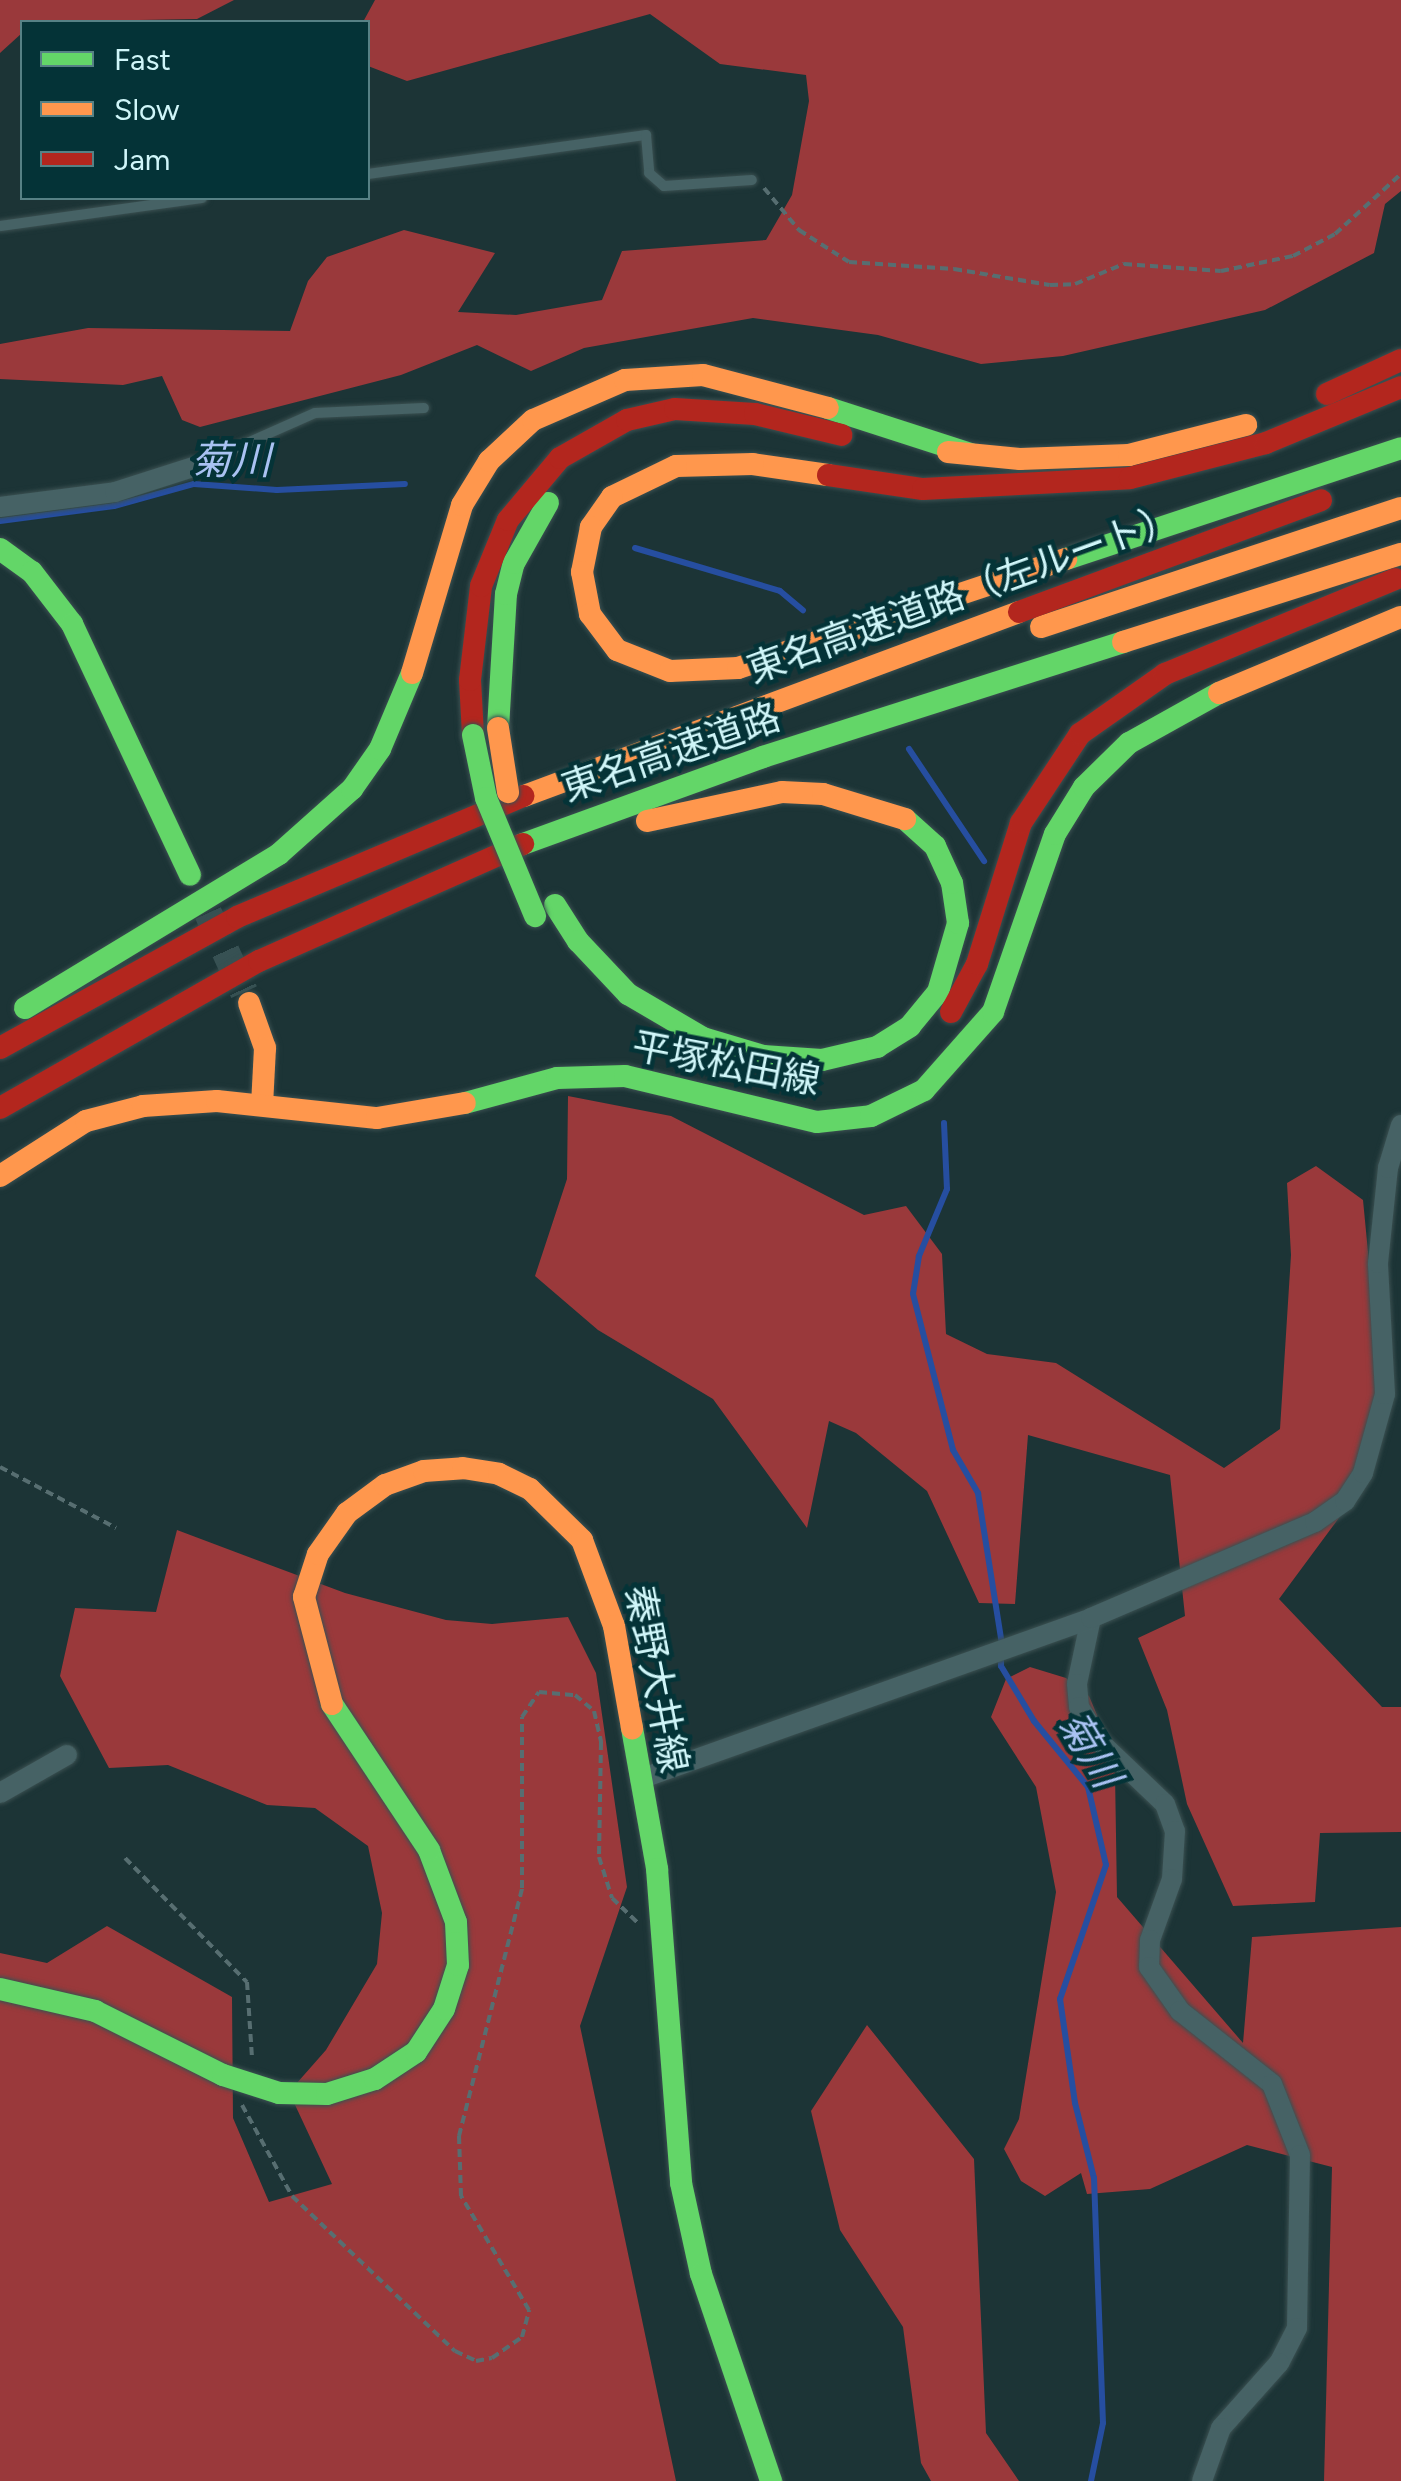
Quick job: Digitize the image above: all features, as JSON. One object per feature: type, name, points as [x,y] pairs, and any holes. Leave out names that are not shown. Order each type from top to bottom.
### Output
[{"type":"main road","points":[[1401,360],[1256,422],[1145,451],[1071,460],[970,454],[721,411],[675,410],[592,436],[530,488],[491,554],[473,622],[473,735],[486,798],[545,910],[615,1011],[696,1059],[761,1079],[824,1081],[887,1066],[925,1042],[959,1003],[1022,822],[1046,775],[1080,734],[1165,674],[1401,577]]},
{"type":"main road","points":[[0,1026],[279,854],[352,789],[380,749],[406,694],[462,505],[489,461],[533,420],[626,380],[703,376],[778,391],[970,454]]},
{"type":"main road","points":[[1401,388],[1197,465],[1027,486],[922,489],[753,464],[676,466],[612,498],[591,527],[582,572],[590,614],[618,650],[670,671],[738,668],[1401,448]]},
{"type":"main road","points":[[259,960],[634,825],[730,798],[782,792],[822,794],[903,816],[935,846],[952,883],[958,922],[938,992],[910,1026],[877,1047],[822,1060],[763,1056],[703,1038],[658,1015],[602,969],[545,910],[508,791],[498,728],[499,628],[514,563],[548,504],[607,455],[677,433],[722,432],[866,465],[1027,486]]},
{"type":"main road","name":"東名高速道路（左ルート）","points":[[548,783],[1401,468]]},
{"type":"main road","points":[[548,783],[1175,586],[1401,508]]},
{"type":"main road","points":[[0,549],[32,572],[72,624],[190,875]]},
{"type":"main road","name":"東名高速道路","points":[[0,1108],[259,960],[440,878],[675,787],[1401,554]]},
{"type":"main road","name":"平塚松田線","points":[[0,1176],[86,1121],[143,1106],[262,1105],[377,1118],[557,1078],[626,1076],[771,1116],[816,1122],[870,1116],[924,1090],[992,1012],[1055,834],[1084,787],[1129,743],[1187,707],[1401,617]]},
{"type":"main road","name":"東名高速道路","points":[[0,1048],[237,917],[548,783]]},
{"type":"main road","points":[[249,1003],[265,1048],[262,1105]]},
{"type":"main road","name":"秦野大井線","points":[[0,1989],[95,2011],[280,2094],[328,2094],[375,2080],[416,2052],[444,2009],[458,1965],[456,1922],[444,1880],[324,1692],[310,1649],[304,1597],[318,1554],[347,1512],[385,1485],[424,1470],[463,1468],[499,1474],[559,1511],[599,1575],[640,1779],[664,1935],[680,2182],[726,2358],[770,2481]]},
{"type":"street","points":[[0,507],[114,492],[193,467]]},
{"type":"street","points":[[640,1779],[1090,1618],[1315,1522],[1356,1488],[1385,1394],[1378,1263],[1388,1168],[1401,1126]]},
{"type":"street","points":[[1090,1618],[1077,1684],[1079,1707],[1102,1743],[1165,1804],[1175,1832],[1172,1879],[1150,1940],[1149,1966],[1172,2002],[1272,2084],[1300,2155],[1297,2328],[1279,2363],[1221,2428],[1202,2481]]},
{"type":"street","points":[[0,1793],[67,1756]]},
{"type":"lane","points":[[370,174],[646,135],[649,173],[664,186],[752,180]]},
{"type":"lane","points":[[0,226],[188,200]]},
{"type":"lane","points":[[193,467],[315,413],[424,408]]},
{"type":"path","points":[[752,180],[799,230],[848,262],[954,269],[1050,286],[1075,284],[1124,264],[1220,270],[1294,256],[1335,234],[1401,174]]},
{"type":"path","points":[[0,1467],[116,1528]]},
{"type":"path","points":[[125,1858],[247,1982],[252,2084],[242,2106],[292,2196],[455,2351],[476,2360],[492,2358],[522,2337],[529,2310],[461,2196],[459,2136],[506,1973],[522,1888],[522,1717],[539,1692],[576,1695],[594,1711],[604,1885],[628,1915],[664,1935]]},
{"type":"shaded area","points":[[0,0],[234,0],[197,19],[20,20],[20,35],[0,53]]},
{"type":"shaded area","points":[[375,0],[1401,0],[1401,191],[1385,204],[1374,253],[1265,310],[1063,356],[981,364],[878,335],[753,318],[584,348],[531,371],[477,345],[401,375],[200,427],[182,420],[162,376],[123,385],[0,379],[0,344],[88,328],[290,331],[308,281],[327,257],[404,230],[495,253],[458,312],[516,315],[602,300],[622,251],[766,240],[792,195],[809,101],[806,75],[720,64],[650,14],[407,81],[370,67],[370,20],[364,20]]},
{"type":"shaded area","points":[[568,1096],[671,1116],[864,1215],[906,1206],[942,1254],[946,1334],[987,1354],[1056,1363],[1224,1468],[1280,1429],[1291,1255],[1287,1183],[1316,1166],[1363,1200],[1383,1407],[1347,1507],[1279,1599],[1382,1707],[1401,1707],[1401,1832],[1320,1833],[1315,1902],[1233,1906],[1187,1804],[1167,1710],[1138,1638],[1185,1616],[1170,1475],[1028,1435],[1015,1604],[979,1603],[927,1491],[856,1433],[829,1421],[807,1528],[713,1399],[598,1330],[535,1276],[567,1179]]},
{"type":"shaded area","points":[[177,1530],[345,1593],[446,1620],[492,1624],[568,1617],[596,1673],[627,1887],[580,2026],[676,2481],[0,2481],[0,1953],[47,1963],[107,1926],[232,1997],[233,2118],[269,2202],[332,2184],[289,2092],[326,2050],[377,1964],[382,1913],[368,1846],[315,1808],[267,1805],[168,1765],[109,1768],[60,1676],[75,1608],[156,1612]]},
{"type":"shaded area","points":[[1030,1667],[1066,1678],[1089,1696],[1107,1739],[1115,1773],[1117,1897],[1243,2043],[1252,1937],[1401,1927],[1401,2481],[1324,2481],[1332,2167],[1247,2145],[1150,2189],[1087,2194],[1081,2173],[1045,2196],[1021,2181],[1004,2149],[1019,2119],[1056,1892],[1036,1787],[991,1717],[1006,1679]]},
{"type":"shaded area","points":[[867,2025],[974,2159],[986,2433],[1019,2481],[931,2481],[921,2463],[903,2327],[840,2230],[811,2111]]},
{"type":"waterway","name":"菊川","points":[[0,521],[114,506],[194,484],[277,490],[405,484]]},
{"type":"waterway","name":"菊川","points":[[635,548],[780,591],[803,610]]},
{"type":"waterway","name":"菊川","points":[[909,749],[984,861]]},
{"type":"waterway","name":"菊川","points":[[944,1123],[947,1189],[919,1256],[913,1294],[953,1450],[978,1493],[1002,1644]]},
{"type":"waterway","name":"菊川","points":[[1001,1656],[1001,1666],[1034,1721],[1088,1787],[1106,1865],[1060,1999],[1075,2103],[1094,2178],[1103,2423],[1091,2481]]},
{"type":"tunnel","points":[[208,913],[244,992]]},
{"type":"traffic: fast","points":[[828,408],[970,454]]},
{"type":"traffic: fast","points":[[1066,559],[1401,448]]},
{"type":"traffic: fast","points":[[498,728],[506,594],[514,563],[548,503]]},
{"type":"traffic: fast","points":[[0,549],[32,572],[72,624],[190,875]]},
{"type":"traffic: fast","points":[[523,844],[763,757],[1123,642]]},
{"type":"traffic: fast","points":[[25,1008],[279,854],[352,789],[380,749],[412,673]]},
{"type":"traffic: fast","points":[[465,1103],[557,1078],[625,1076],[817,1122],[871,1116],[924,1090],[993,1012],[1055,834],[1084,787],[1129,743],[1219,693]]},
{"type":"traffic: fast","points":[[473,735],[486,798],[535,916]]},
{"type":"traffic: fast","points":[[555,905],[578,941],[628,994],[703,1038],[763,1056],[822,1060],[877,1047],[910,1026],[938,992],[958,923],[952,883],[935,846],[905,819]]},
{"type":"traffic: fast","points":[[0,1989],[95,2011],[223,2075],[279,2093],[327,2094],[375,2079],[416,2052],[444,2009],[458,1965],[456,1922],[429,1850],[332,1704]]},
{"type":"traffic: fast","points":[[632,1728],[657,1869],[681,2183],[701,2274],[771,2481]]},
{"type":"traffic: slow","points":[[412,673],[462,505],[489,461],[533,420],[625,380],[703,375],[828,408]]},
{"type":"traffic: slow","points":[[948,452],[1020,459],[1129,455],[1246,425]]},
{"type":"traffic: slow","points":[[828,475],[753,464],[676,466],[612,497],[591,527],[582,572],[590,614],[617,650],[670,671],[738,668],[1066,559]]},
{"type":"traffic: slow","points":[[1041,627],[1401,508]]},
{"type":"traffic: slow","points":[[1123,642],[1401,554]]},
{"type":"traffic: slow","points":[[524,796],[1019,612]]},
{"type":"traffic: slow","points":[[1219,693],[1401,617]]},
{"type":"traffic: slow","points":[[498,728],[508,792]]},
{"type":"traffic: slow","points":[[647,821],[782,792],[823,794],[905,819]]},
{"type":"traffic: slow","points":[[249,1003],[265,1048],[262,1105]]},
{"type":"traffic: slow","points":[[0,1176],[86,1121],[143,1106],[217,1101],[377,1118],[465,1103]]},
{"type":"traffic: slow","points":[[332,1704],[304,1597],[318,1554],[347,1513],[385,1485],[424,1471],[463,1468],[499,1474],[530,1489],[582,1540],[614,1626],[632,1728]]},
{"type":"traffic: jam","points":[[1327,394],[1401,360]]},
{"type":"traffic: jam","points":[[828,475],[923,489],[1130,478],[1266,443],[1401,387]]},
{"type":"traffic: jam","points":[[473,735],[470,680],[481,586],[508,520],[560,458],[627,420],[675,409],[755,414],[842,435]]},
{"type":"traffic: jam","points":[[1019,612],[1321,500]]},
{"type":"traffic: jam","points":[[951,1012],[977,964],[1021,823],[1080,734],[1165,674],[1395,579]]},
{"type":"traffic: jam","points":[[0,1048],[237,917],[524,796]]},
{"type":"traffic: jam","points":[[0,1108],[259,961],[523,844]]}]
